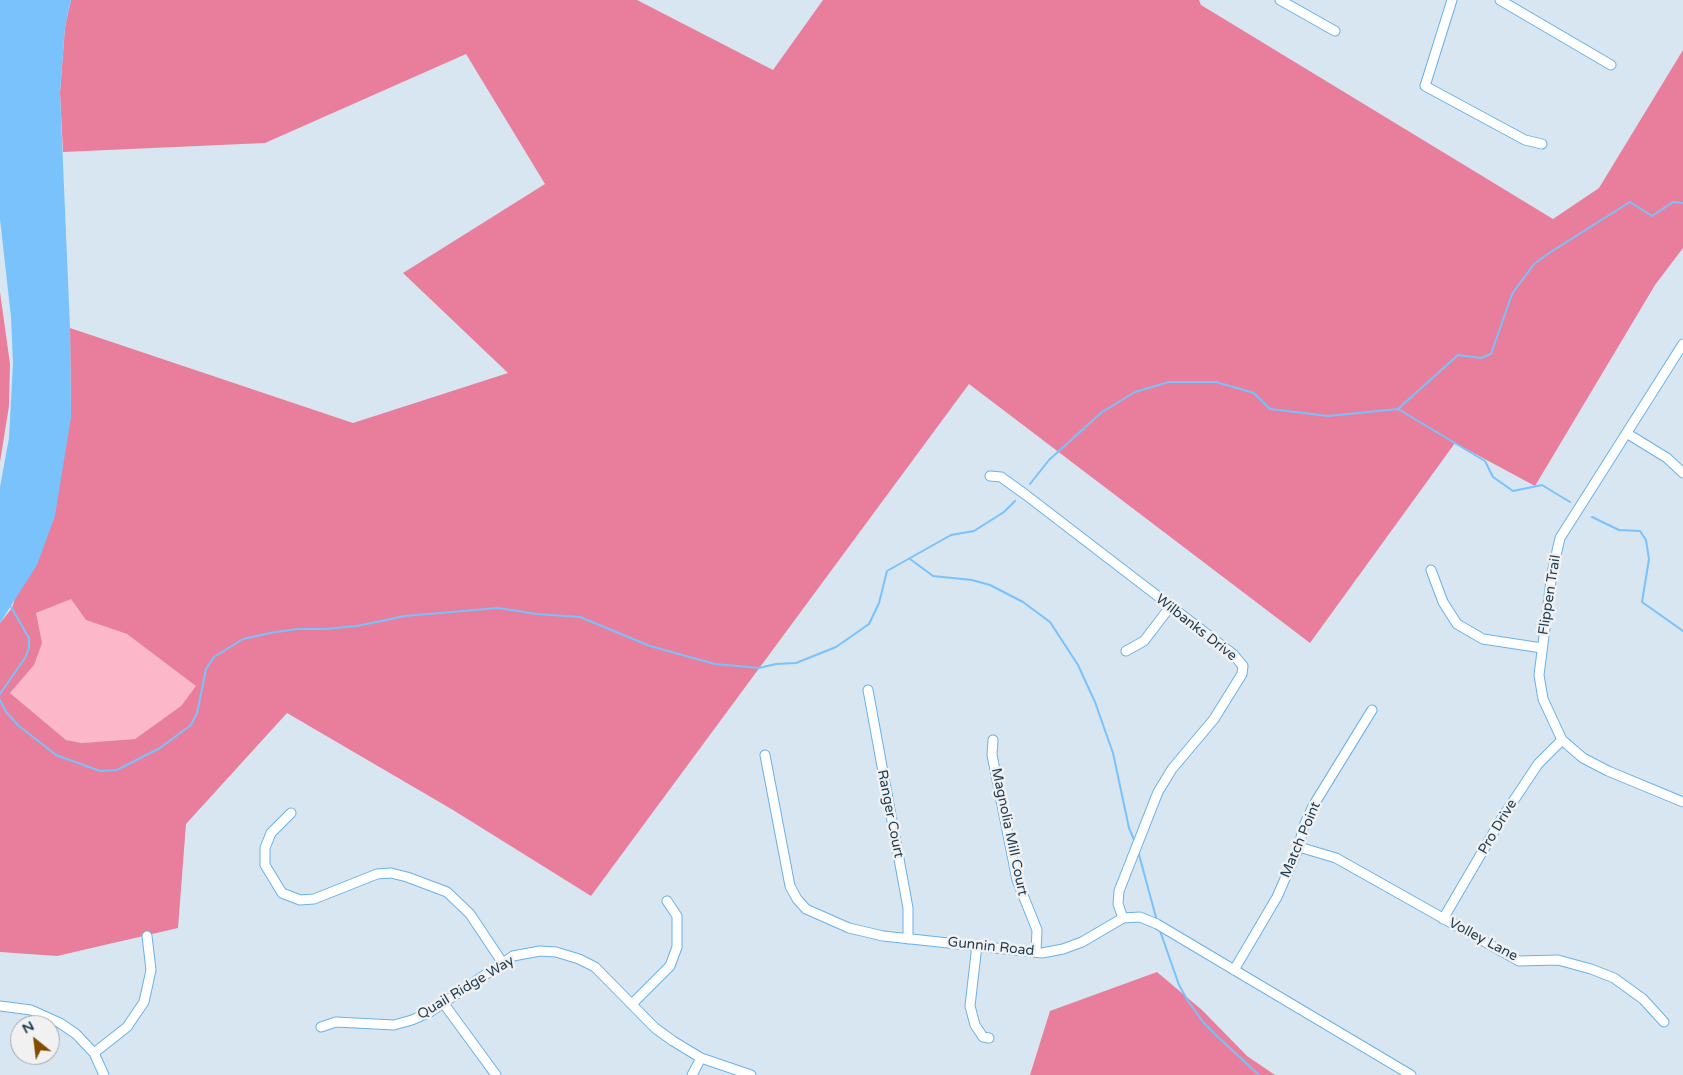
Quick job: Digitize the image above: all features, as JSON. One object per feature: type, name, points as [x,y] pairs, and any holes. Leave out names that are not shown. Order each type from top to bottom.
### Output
[{"type":"street","points":[[1280,0],[1335,31]]},
{"type":"street","points":[[1452,0],[1426,86],[1525,140],[1542,144]]},
{"type":"street","points":[[1500,0],[1611,65]]},
{"type":"street","name":"Flippen Trail","points":[[1683,344],[1628,434],[1560,538],[1552,573],[1540,675],[1543,699],[1562,740],[1583,758],[1608,771],[1683,802]]},
{"type":"street","points":[[1628,434],[1667,458],[1683,473]]},
{"type":"street","name":"Wilbanks Drive","points":[[990,476],[1001,477],[1233,654],[1243,666],[1242,674],[1214,719],[1172,769],[1158,792],[1119,891],[1118,904],[1123,918]]},
{"type":"street","points":[[1431,570],[1443,602],[1456,624],[1483,639],[1542,648]]},
{"type":"street","points":[[1126,651],[1144,641],[1170,607]]},
{"type":"street","name":"Ranger Court","points":[[868,690],[908,908],[908,939]]},
{"type":"street","name":"Match Point","points":[[1234,970],[1277,897],[1299,847],[1303,828],[1313,806],[1372,710]]},
{"type":"street","name":"Magnolia Mill Court","points":[[993,740],[992,755],[1016,880],[1037,930],[1036,952]]},
{"type":"street","name":"Pro Drive","points":[[1443,919],[1502,818],[1533,772],[1562,740]]},
{"type":"street","name":"Gunnin Road","points":[[765,755],[790,886],[797,899],[806,909],[849,928],[908,939],[1036,952],[1063,949],[1082,942],[1123,918]]},
{"type":"street","points":[[291,812],[271,833],[264,848],[265,865],[282,893],[300,900],[314,899],[377,874],[391,873],[407,877],[447,892],[470,914],[502,962]]},
{"type":"street","name":"Volley Lane","points":[[1299,847],[1336,858],[1519,961],[1558,960],[1591,969],[1614,978],[1643,999],[1664,1022]]},
{"type":"street","points":[[632,1004],[670,966],[677,947],[677,916],[667,901]]},
{"type":"street","points":[[1123,918],[1132,916],[1157,924],[1411,1075]]},
{"type":"street","points":[[94,1053],[127,1027],[144,1002],[151,970],[147,936]]},
{"type":"street","points":[[977,945],[970,1006],[975,1025],[984,1036],[989,1038]]},
{"type":"street","name":"Quail Ridge Way","points":[[321,1027],[336,1022],[394,1025],[412,1020],[444,1004],[513,956],[540,951],[556,952],[580,959],[595,967],[655,1028],[701,1058],[750,1075]]},
{"type":"street","points":[[444,1004],[496,1075]]},
{"type":"street","points":[[0,1006],[31,1010],[52,1019],[76,1034],[94,1053],[104,1075]]},
{"type":"street","points":[[692,1075],[701,1058]]},
{"type":"shaded area","points":[[71,0],[637,0],[773,70],[823,0],[1199,0],[1201,5],[1553,219],[1599,188],[1683,50],[1683,248],[1655,285],[1535,486],[1455,443],[1310,643],[969,384],[591,896],[453,810],[287,713],[186,824],[178,928],[57,956],[0,952],[0,623],[12,608],[71,417],[70,328],[353,423],[508,373],[403,273],[545,184],[466,54],[265,143],[63,152],[60,93],[65,27]],"holes":[[[71,599],[86,620],[127,634],[196,686],[181,706],[135,739],[82,743],[66,740],[10,693],[34,665],[42,643],[36,613]]]},
{"type":"shaded area","points":[[0,292],[10,364],[9,406],[0,462]]},
{"type":"shaded area","points":[[71,598],[86,620],[127,634],[197,686],[181,706],[135,739],[82,743],[66,740],[10,693],[34,665],[36,613]]},
{"type":"shaded area","points":[[1157,972],[1202,1010],[1247,1056],[1275,1075],[1030,1075],[1050,1011]]},
{"type":"water","points":[[0,0],[71,0],[65,27],[60,93],[70,328],[71,417],[55,516],[37,565],[0,623],[0,487],[9,438],[13,363],[11,317],[0,219]]},
{"type":"waterway","points":[[1030,484],[1049,460],[1102,412],[1135,392],[1169,382],[1216,382],[1254,393],[1270,409],[1328,416],[1398,409],[1458,355],[1481,358],[1491,354],[1512,294],[1534,264],[1549,253],[1630,202],[1652,216],[1673,202],[1683,203]]},
{"type":"waterway","points":[[1398,409],[1485,461],[1493,477],[1513,491],[1542,485],[1570,502]]},
{"type":"waterway","points":[[0,700],[6,712],[19,726],[56,755],[100,771],[117,770],[160,748],[191,725],[197,713],[206,669],[214,657],[243,639],[270,633],[297,629],[357,626],[405,616],[498,608],[537,614],[580,617],[650,646],[715,664],[759,668],[776,664],[796,663],[836,647],[869,624],[879,603],[887,571],[951,535],[974,531],[1004,512],[1015,501]]},
{"type":"waterway","points":[[1592,517],[1619,530],[1640,531],[1646,540],[1649,559],[1642,602],[1683,631]]},
{"type":"waterway","points":[[910,559],[933,576],[972,580],[990,585],[1023,602],[1050,622],[1078,665],[1095,702],[1113,753],[1129,828],[1135,842]]},
{"type":"waterway","points":[[0,694],[25,658],[29,648],[29,638],[11,607]]},
{"type":"waterway","points":[[1138,851],[1157,921]]},
{"type":"waterway","points":[[1159,928],[1179,985],[1188,1001],[1203,1022],[1259,1075]]}]
